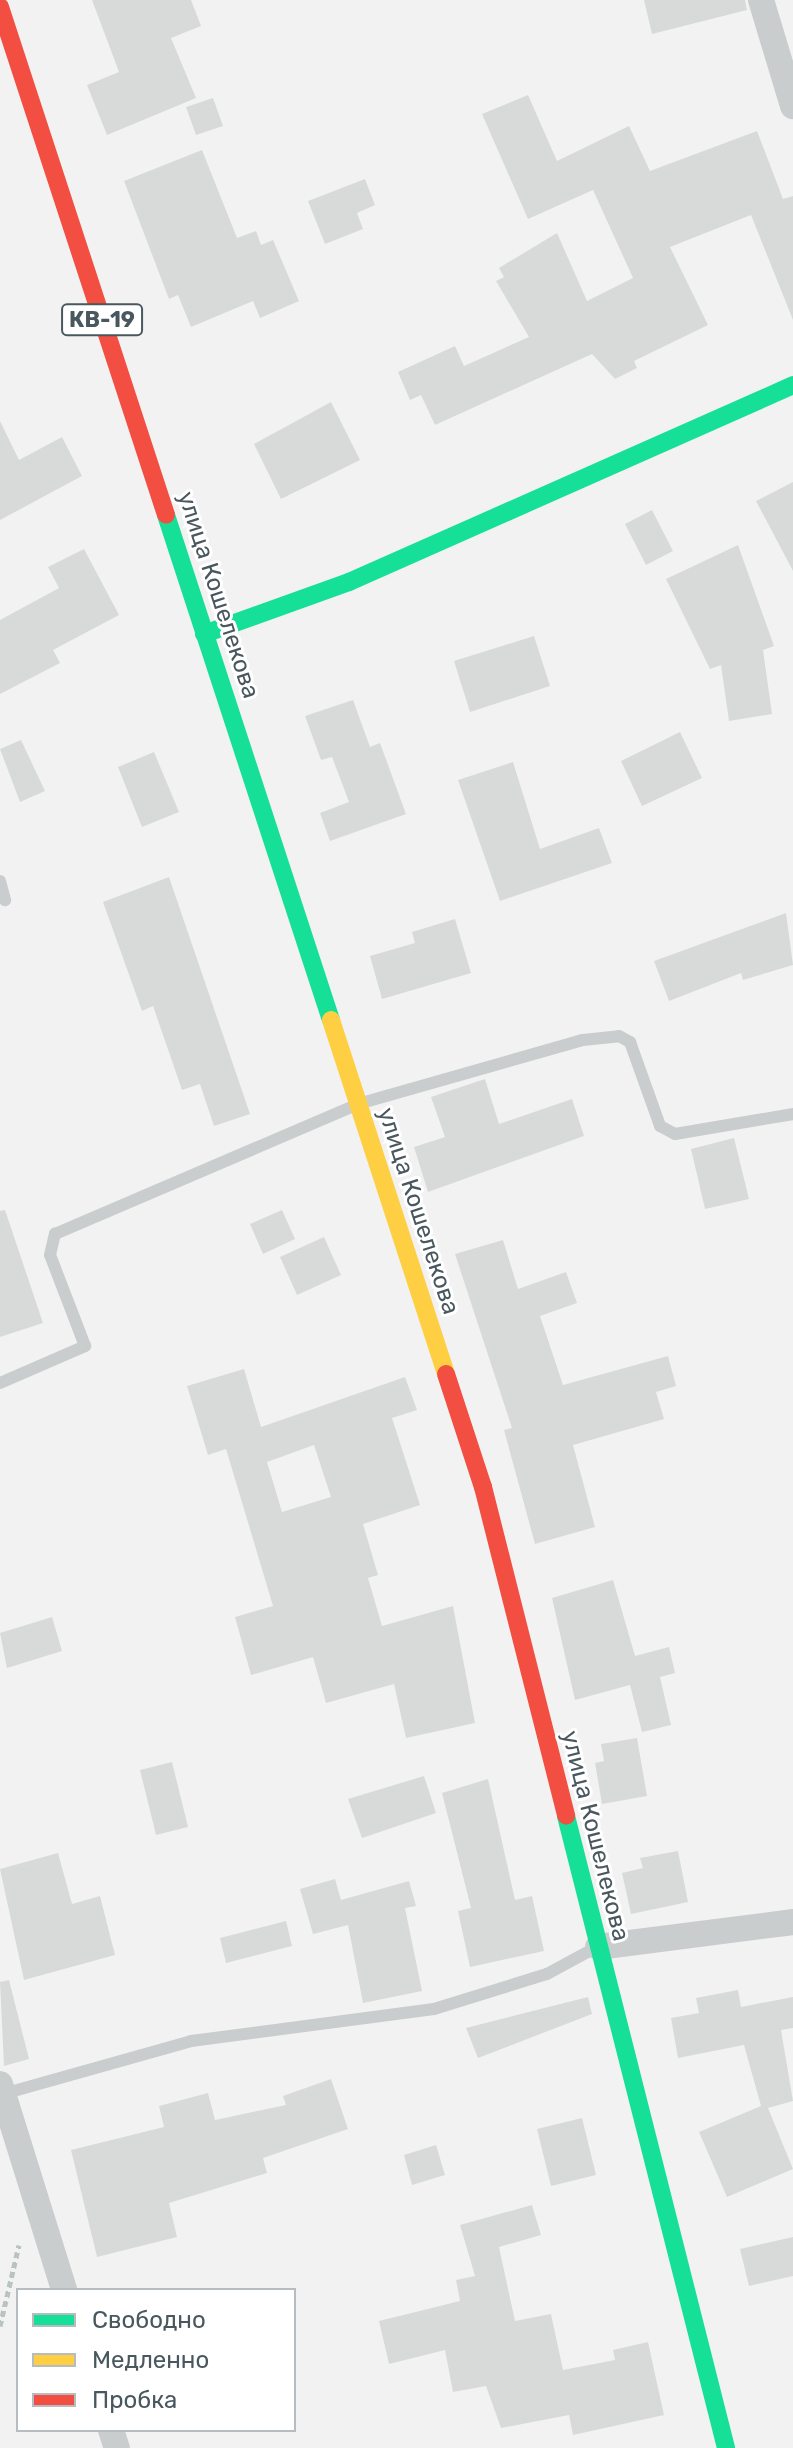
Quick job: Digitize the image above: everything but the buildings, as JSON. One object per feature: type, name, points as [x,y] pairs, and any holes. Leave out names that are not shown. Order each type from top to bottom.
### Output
[{"type":"main road","name":"улица Кошелекова","points":[[0,7],[483,1487],[726,2448]]},
{"type":"main road","points":[[204,634],[349,582],[793,385]]},
{"type":"street","points":[[761,0],[793,106]]},
{"type":"street","points":[[598,1947],[793,1922]]},
{"type":"street","points":[[1,2091],[63,2288]]},
{"type":"lane","points":[[0,881],[5,900]]},
{"type":"lane","points":[[0,1383],[85,1346],[50,1255],[55,1234],[358,1104],[583,1040],[619,1036],[630,1042],[660,1126],[675,1134],[793,1114]]},
{"type":"lane","points":[[1,2091],[191,2041],[434,2009],[547,1974],[598,1947]]},
{"type":"path","points":[[0,2326],[31,2186]]},
{"type":"traffic: fast","points":[[204,634],[349,582],[793,385]]},
{"type":"traffic: fast","points":[[166,515],[331,1020]]},
{"type":"traffic: fast","points":[[566,1816],[726,2448]]},
{"type":"traffic: slow","points":[[331,1020],[446,1374]]},
{"type":"traffic: jam","points":[[0,7],[166,515]]},
{"type":"traffic: jam","points":[[446,1374],[483,1487],[566,1816]]}]
